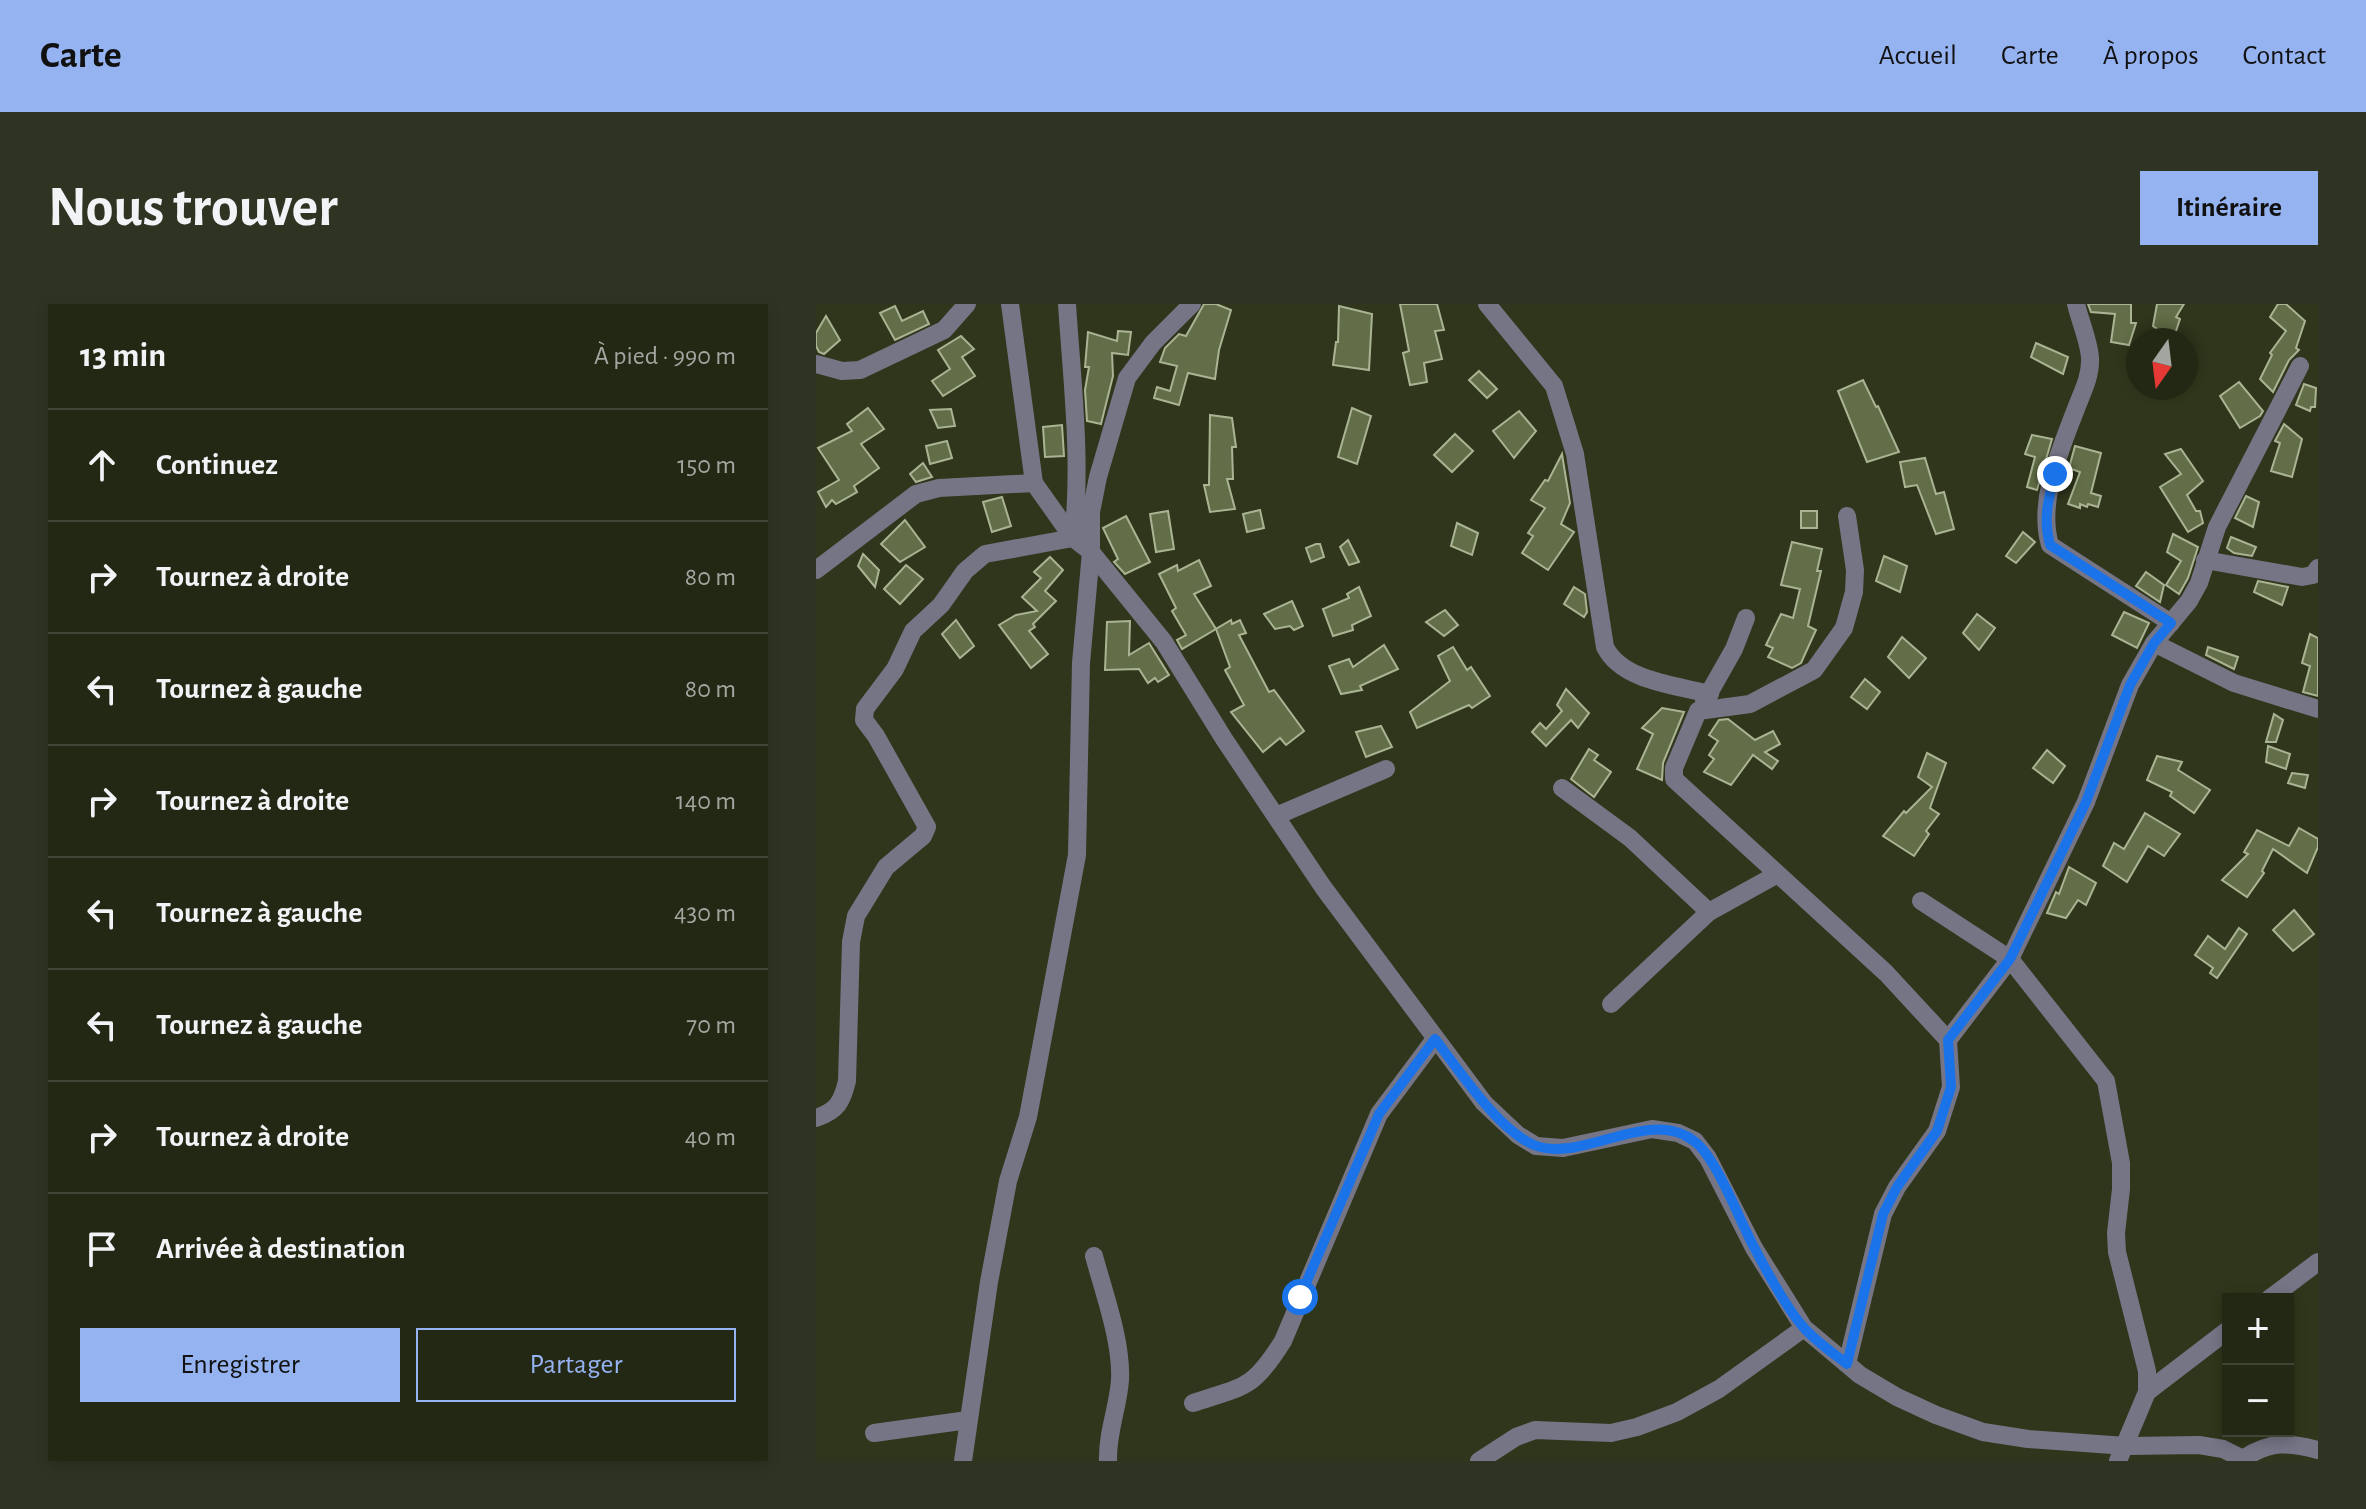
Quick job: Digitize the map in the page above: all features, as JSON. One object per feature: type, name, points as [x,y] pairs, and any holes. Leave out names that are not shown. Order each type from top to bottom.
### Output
[{"type":"street","points":[[816,364],[842,371],[860,370],[944,330],[967,304]]},
{"type":"street","points":[[1010,304],[1034,483],[1073,538],[1091,552],[1164,642],[1323,887],[1484,1103],[1518,1135],[1536,1146],[1563,1148],[1652,1129],[1678,1133],[1695,1141],[1708,1158],[1754,1248],[1804,1328],[1847,1364],[1897,1397],[1936,1415],[1983,1432],[2122,1454],[2199,1445],[2223,1449],[2245,1460],[2261,1447],[2278,1443],[2318,1450]]},
{"type":"street","points":[[1067,304],[1076,430],[1073,538]]},
{"type":"street","points":[[963,1461],[1005,1196],[1028,1117],[1077,855],[1081,663],[1091,552],[1091,512],[1127,378],[1153,343],[1192,304]]},
{"type":"street","points":[[1487,304],[1554,386],[1575,454],[1605,647],[1612,661],[1627,672],[1710,694]]},
{"type":"street","points":[[2076,304],[2090,357],[2088,378],[2062,448],[2046,507],[2050,545],[2171,623]]},
{"type":"street","points":[[1948,1040],[2010,959],[2086,802],[2130,685],[2154,643],[2189,601],[2199,583],[2217,527],[2300,366]]},
{"type":"street","points":[[816,570],[916,494],[939,488],[1034,483]]},
{"type":"street","points":[[1698,711],[1750,704],[1814,670],[1844,628],[1854,592],[1855,570],[1847,516]]},
{"type":"street","points":[[816,1118],[830,1113],[843,1101],[847,1081],[851,942],[856,916],[886,867],[923,836],[927,827],[864,720],[865,709],[895,669],[913,631],[941,605],[965,571],[985,554],[1073,538]]},
{"type":"street","points":[[2205,560],[2302,577],[2313,575],[2318,568]]},
{"type":"street","points":[[1746,618],[1734,649],[1698,711],[1674,768],[1674,779],[1886,973],[1948,1040],[1951,1087],[1937,1131],[1897,1187],[1883,1214],[1847,1364]]},
{"type":"street","points":[[2154,643],[2234,683],[2318,709]]},
{"type":"street","points":[[1276,816],[1386,769]]},
{"type":"street","points":[[1562,788],[1630,838],[1709,912]]},
{"type":"street","points":[[1611,1004],[1709,912],[1776,875]]},
{"type":"street","points":[[1921,901],[2010,959],[2106,1081],[2121,1163],[2117,1252],[2147,1371],[2147,1392],[2122,1454]]},
{"type":"street","points":[[1193,1403],[1248,1385],[1265,1369],[1283,1341],[1379,1114],[1435,1039]]},
{"type":"street","points":[[1094,1256],[1116,1342],[1120,1376],[1107,1441],[1108,1461]]},
{"type":"street","points":[[2277,1293],[2318,1262]]},
{"type":"street","points":[[1479,1461],[1516,1437],[1535,1430],[1611,1433],[1677,1412],[1719,1389],[1804,1328]]},
{"type":"street","points":[[2147,1392],[2222,1335]]},
{"type":"street","points":[[874,1433],[968,1420]]},
{"type":"building","points":[[1204,304],[1216,304],[1231,310],[1219,350],[1215,379],[1188,373],[1179,405],[1154,398],[1157,387],[1170,391],[1177,366],[1160,362],[1165,348],[1179,334],[1186,336]]},
{"type":"building","points":[[1400,304],[1437,304],[1444,330],[1435,331],[1442,359],[1424,363],[1427,382],[1410,385],[1403,353],[1409,351]]},
{"type":"building","points":[[2088,304],[2131,304],[2131,323],[2136,323],[2134,328],[2126,328],[2126,344],[2111,342],[2115,314],[2091,312]]},
{"type":"building","points":[[2157,304],[2184,304],[2176,317],[2180,319],[2177,328],[2153,326]]},
{"type":"building","points":[[2278,304],[2286,304],[2305,321],[2296,348],[2299,350],[2289,360],[2273,392],[2260,379],[2272,355],[2270,353],[2286,331],[2270,317]]},
{"type":"building","points":[[895,306],[902,321],[923,311],[929,324],[895,340],[880,313]]},
{"type":"building","points":[[1339,306],[1372,314],[1369,370],[1333,365],[1338,342]]},
{"type":"building","points":[[826,316],[840,340],[824,354],[816,346],[816,333]]},
{"type":"building","points":[[1118,331],[1131,332],[1128,355],[1112,353],[1113,376],[1101,424],[1087,421],[1085,390],[1089,367],[1085,367],[1088,332],[1117,341]]},
{"type":"building","points":[[961,336],[974,349],[962,357],[975,376],[943,396],[932,381],[950,369],[938,350]]},
{"type":"building","points":[[2036,343],[2068,357],[2063,374],[2031,357]]},
{"type":"building","points":[[1479,371],[1497,389],[1487,398],[1469,380]]},
{"type":"building","points":[[1863,380],[1899,452],[1867,462],[1838,391]]},
{"type":"building","points":[[2239,382],[2263,411],[2240,428],[2220,396]]},
{"type":"building","points":[[2304,384],[2316,388],[2315,407],[2311,407],[2310,411],[2296,405]]},
{"type":"building","points":[[868,408],[884,429],[861,444],[879,468],[854,486],[857,492],[836,504],[832,500],[826,507],[818,492],[839,480],[818,448],[852,431],[847,424]]},
{"type":"building","points":[[1352,408],[1371,416],[1357,464],[1338,457]]},
{"type":"building","points":[[951,409],[955,426],[938,428],[930,410]]},
{"type":"building","points":[[1519,411],[1536,431],[1514,458],[1493,431]]},
{"type":"building","points":[[1210,415],[1232,418],[1236,447],[1232,447],[1233,479],[1227,479],[1235,509],[1210,512],[1204,485],[1209,485]]},
{"type":"building","points":[[2284,424],[2302,439],[2292,477],[2271,471],[2280,443],[2275,441]]},
{"type":"building","points":[[1062,425],[1064,456],[1045,457],[1043,427]]},
{"type":"building","points":[[1455,434],[1473,451],[1452,472],[1434,455]]},
{"type":"building","points":[[2032,435],[2052,439],[2037,490],[2027,487],[2035,457],[2025,454]]},
{"type":"building","points":[[947,441],[952,458],[930,464],[926,446]]},
{"type":"building","points":[[2075,446],[2101,453],[2091,493],[2101,496],[2098,507],[2080,504],[2080,508],[2068,504],[2080,472],[2069,468]]},
{"type":"building","points":[[2181,449],[2203,481],[2187,495],[2196,511],[2200,511],[2203,523],[2188,532],[2160,487],[2181,474],[2165,454]]},
{"type":"building","points":[[1562,454],[1570,503],[1561,524],[1574,532],[1548,570],[1522,553],[1533,536],[1528,533],[1545,508],[1531,500],[1545,480],[1548,481]]},
{"type":"building","points":[[1925,458],[1936,494],[1944,492],[1954,529],[1936,534],[1917,485],[1905,487],[1900,462]]},
{"type":"building","points":[[923,463],[932,477],[916,482],[910,474]]},
{"type":"building","points":[[2246,496],[2259,502],[2253,527],[2235,518]]},
{"type":"building","points":[[1002,497],[1011,526],[992,532],[983,502]]},
{"type":"building","points":[[1260,510],[1264,528],[1247,532],[1243,514]]},
{"type":"building","points":[[1168,511],[1174,549],[1156,552],[1150,514]]},
{"type":"building","points":[[1801,511],[1817,511],[1817,528],[1801,528]]},
{"type":"building","points":[[1126,516],[1150,562],[1125,574],[1114,562],[1118,559],[1103,528]]},
{"type":"building","points":[[905,520],[925,547],[900,562],[881,544]]},
{"type":"building","points":[[1457,523],[1478,533],[1472,555],[1451,546]]},
{"type":"building","points":[[2023,532],[2035,542],[2016,563],[2006,556]]},
{"type":"building","points":[[2173,534],[2198,547],[2179,594],[2166,585],[2181,561],[2167,552]]},
{"type":"building","points":[[2231,537],[2256,547],[2252,556],[2234,553],[2227,548]]},
{"type":"building","points":[[1348,540],[1359,562],[1349,565],[1340,547]]},
{"type":"building","points":[[1792,542],[1822,549],[1817,571],[1821,571],[1808,626],[1816,630],[1801,663],[1792,668],[1768,657],[1773,648],[1766,645],[1781,614],[1793,618],[1800,589],[1781,585]]},
{"type":"building","points":[[1320,544],[1324,557],[1311,562],[1306,548]]},
{"type":"building","points":[[863,554],[879,570],[875,587],[858,566]]},
{"type":"building","points":[[1884,556],[1907,566],[1900,592],[1876,581]]},
{"type":"building","points":[[1050,557],[1063,570],[1045,591],[1056,601],[1029,631],[1048,654],[1031,668],[999,625],[1016,615],[1037,611],[1022,597],[1041,578],[1034,572]]},
{"type":"building","points":[[1199,560],[1211,586],[1194,594],[1216,629],[1182,649],[1177,640],[1186,635],[1172,611],[1176,608],[1159,574],[1177,565],[1178,571]]},
{"type":"building","points":[[906,565],[923,579],[900,604],[884,589]]},
{"type":"building","points":[[2146,572],[2164,585],[2160,602],[2136,586]]},
{"type":"building","points":[[2258,581],[2288,587],[2282,605],[2254,592]]},
{"type":"building","points":[[1359,587],[1371,616],[1352,625],[1353,630],[1333,636],[1323,609],[1349,598],[1347,594]]},
{"type":"building","points":[[1574,587],[1585,594],[1587,612],[1584,617],[1564,604]]},
{"type":"building","points":[[1292,601],[1303,626],[1294,630],[1290,626],[1275,629],[1264,614]]},
{"type":"building","points":[[1445,610],[1458,625],[1444,636],[1426,622]]},
{"type":"building","points":[[2124,612],[2149,623],[2137,648],[2112,635]]},
{"type":"building","points":[[1977,614],[1995,628],[1979,650],[1963,633]]},
{"type":"building","points":[[956,620],[974,646],[960,658],[942,634]]},
{"type":"building","points":[[1231,620],[1232,624],[1240,620],[1246,633],[1239,635],[1269,692],[1274,690],[1304,731],[1286,745],[1280,738],[1263,752],[1231,712],[1244,705],[1225,670],[1230,667],[1216,629]]},
{"type":"building","points":[[1130,621],[1129,655],[1149,643],[1169,675],[1158,682],[1155,678],[1148,683],[1139,669],[1105,670],[1107,622]]},
{"type":"building","points":[[2310,634],[2318,638],[2318,696],[2303,692],[2310,666],[2302,663]]},
{"type":"building","points":[[1902,637],[1926,658],[1909,678],[1888,657]]},
{"type":"building","points":[[1384,645],[1398,669],[1360,686],[1362,690],[1341,694],[1329,666],[1349,659],[1353,667]]},
{"type":"building","points":[[1453,647],[1467,670],[1471,667],[1490,696],[1472,708],[1469,705],[1417,728],[1410,712],[1450,681],[1438,656]]},
{"type":"building","points":[[2208,647],[2238,657],[2234,669],[2206,655]]},
{"type":"building","points":[[1865,679],[1880,692],[1867,709],[1851,697]]},
{"type":"building","points":[[1566,689],[1589,713],[1578,728],[1571,720],[1546,746],[1532,732],[1540,723],[1546,729],[1562,711],[1557,705]]},
{"type":"building","points":[[1662,708],[1684,712],[1663,763],[1662,780],[1637,769],[1653,734],[1642,728]]},
{"type":"building","points":[[2274,714],[2283,720],[2276,742],[2266,742]]},
{"type":"building","points":[[1728,719],[1755,740],[1773,731],[1780,744],[1765,752],[1778,761],[1772,769],[1753,755],[1731,785],[1704,772],[1714,759],[1709,755],[1718,741],[1709,735],[1719,720]]},
{"type":"building","points":[[1381,726],[1392,747],[1366,757],[1356,732]]},
{"type":"building","points":[[2268,746],[2290,754],[2286,769],[2266,762]]},
{"type":"building","points":[[1589,749],[1598,755],[1594,760],[1611,772],[1594,797],[1571,779]]},
{"type":"building","points":[[2047,750],[2065,766],[2053,783],[2033,768]]},
{"type":"building","points":[[1927,753],[1946,763],[1930,808],[1939,814],[1926,831],[1929,834],[1914,856],[1883,836],[1904,811],[1906,813],[1932,787],[1918,777]]},
{"type":"building","points":[[2157,756],[2182,762],[2178,770],[2210,790],[2194,813],[2170,796],[2172,792],[2147,780]]},
{"type":"building","points":[[2292,773],[2308,775],[2305,788],[2288,783]]},
{"type":"building","points":[[2145,813],[2180,834],[2164,856],[2148,846],[2127,882],[2103,866],[2114,843],[2124,849]]},
{"type":"building","points":[[2299,828],[2318,839],[2318,847],[2307,873],[2273,849],[2262,871],[2264,873],[2247,897],[2222,880],[2248,854],[2244,852],[2257,830],[2289,846]]},
{"type":"building","points":[[2069,867],[2096,883],[2086,905],[2078,900],[2066,918],[2047,913],[2056,892],[2059,894]]},
{"type":"building","points":[[2294,910],[2314,934],[2293,951],[2273,930]]},
{"type":"building","points":[[2239,928],[2247,934],[2217,978],[2210,973],[2213,968],[2195,955],[2208,936],[2225,949]]},
{"type":"route","points":[[1300,1297],[1379,1114],[1435,1039],[1484,1103],[1518,1135],[1536,1146],[1563,1148],[1652,1129],[1678,1133],[1695,1141],[1723,1185],[1754,1248],[1804,1328],[1847,1364],[1883,1214],[1897,1187],[1937,1131],[1951,1087],[1948,1040],[2010,959],[2086,802],[2130,685],[2154,643],[2171,623],[2050,545],[2046,530],[2046,507],[2055,474]]}]
